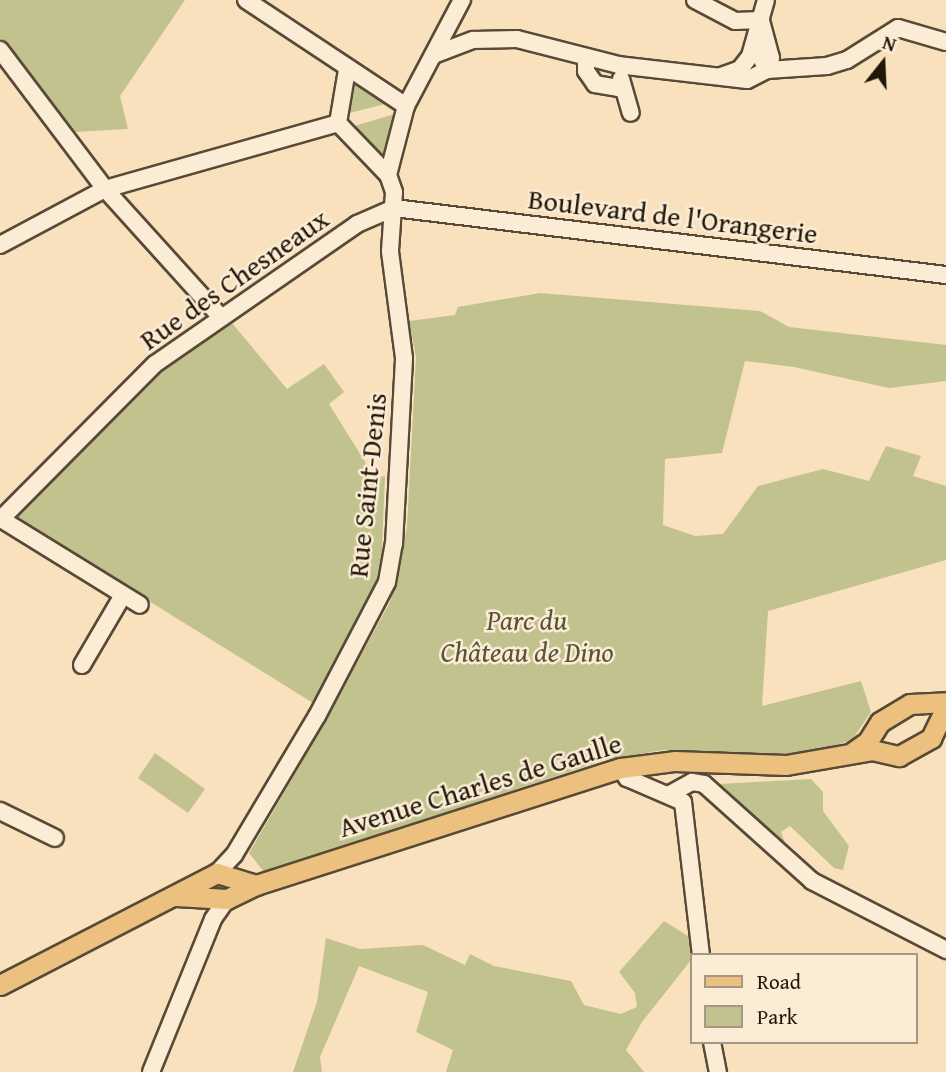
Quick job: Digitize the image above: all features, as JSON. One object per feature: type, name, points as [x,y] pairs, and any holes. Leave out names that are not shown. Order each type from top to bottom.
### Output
[{"type":"main road","name":"Avenue Charles de Gaulle","points":[[223,887],[256,886],[621,768],[674,761],[786,765],[849,754],[904,754],[931,738],[939,708],[910,704],[877,726],[864,746],[849,754]]},
{"type":"main road","points":[[877,726],[874,739],[882,753]]},
{"type":"main road","points":[[0,985],[176,896],[223,887]]},
{"type":"street","points":[[246,0],[346,70],[406,106]]},
{"type":"street","points":[[394,208],[388,175],[406,106],[436,54],[462,0]]},
{"type":"street","points":[[695,0],[735,21],[761,20]]},
{"type":"street","points":[[715,78],[740,69],[754,44],[766,0]]},
{"type":"street","points":[[761,20],[771,58],[767,70]]},
{"type":"street","points":[[436,54],[473,40],[503,38],[531,41],[618,65],[747,80],[767,70],[827,66],[848,60],[898,28],[946,42]]},
{"type":"street","points":[[754,44],[767,70]]},
{"type":"street","points":[[0,50],[105,189],[219,315]]},
{"type":"street","points":[[586,58],[586,71],[594,84],[608,89],[622,83]]},
{"type":"street","points":[[618,65],[631,113]]},
{"type":"street","points":[[338,123],[346,70]]},
{"type":"street","points":[[0,245],[105,189],[338,123]]},
{"type":"street","points":[[338,123],[388,175]]},
{"type":"street","name":"Boulevard de l'Orangerie","points":[[394,208],[946,275]]},
{"type":"street","name":"Rue des Chesneaux","points":[[0,520],[155,364],[219,315],[357,224],[394,208]]},
{"type":"street","name":"Rue Saint-Denis","points":[[151,1072],[214,919],[234,855],[317,716],[387,582],[394,544],[404,358],[390,251],[394,208]]},
{"type":"street","points":[[0,520],[140,605]]},
{"type":"street","points":[[82,665],[123,595]]},
{"type":"street","points":[[621,768],[627,778],[670,794],[682,803],[701,953]]},
{"type":"street","points":[[670,794],[692,782],[704,784],[812,881],[946,950]]},
{"type":"street","points":[[0,811],[55,838]]},
{"type":"street","points":[[712,1044],[718,1072]]},
{"type":"green space","points":[[0,0],[185,0],[120,96],[128,129],[75,132],[0,38]]},
{"type":"green space","points":[[351,81],[389,103],[346,114]]},
{"type":"green space","points":[[398,113],[384,161],[351,127]]},
{"type":"green space","name":"Parc du Château de Dino","points":[[540,293],[760,311],[789,327],[946,345],[946,381],[889,388],[794,367],[745,361],[722,453],[665,459],[663,525],[695,536],[723,534],[758,486],[823,469],[869,481],[886,446],[921,456],[913,476],[946,486],[946,560],[768,611],[762,706],[861,681],[871,712],[852,740],[818,751],[769,755],[663,750],[605,760],[264,872],[249,853],[325,722],[390,602],[399,572],[407,526],[416,357],[409,321],[455,315],[458,307]]},
{"type":"green space","points":[[232,323],[287,389],[324,364],[344,392],[329,404],[375,478],[385,476],[381,572],[313,703],[15,518],[163,367],[189,346]]},
{"type":"green space","points":[[155,753],[205,789],[188,813],[138,778]]},
{"type":"green space","points":[[811,779],[823,792],[823,811],[849,846],[843,870],[834,868],[790,826],[781,832],[786,845],[719,784]]},
{"type":"green space","points":[[664,921],[691,938],[695,953],[690,953],[690,961],[642,1022],[626,1050],[644,1072],[446,1072],[453,1050],[416,1032],[428,992],[359,966],[320,1057],[322,1072],[293,1072],[317,1002],[326,938],[360,949],[423,945],[465,965],[470,954],[494,966],[571,981],[584,1005],[621,1014],[637,1007],[635,993],[619,972]]}]
